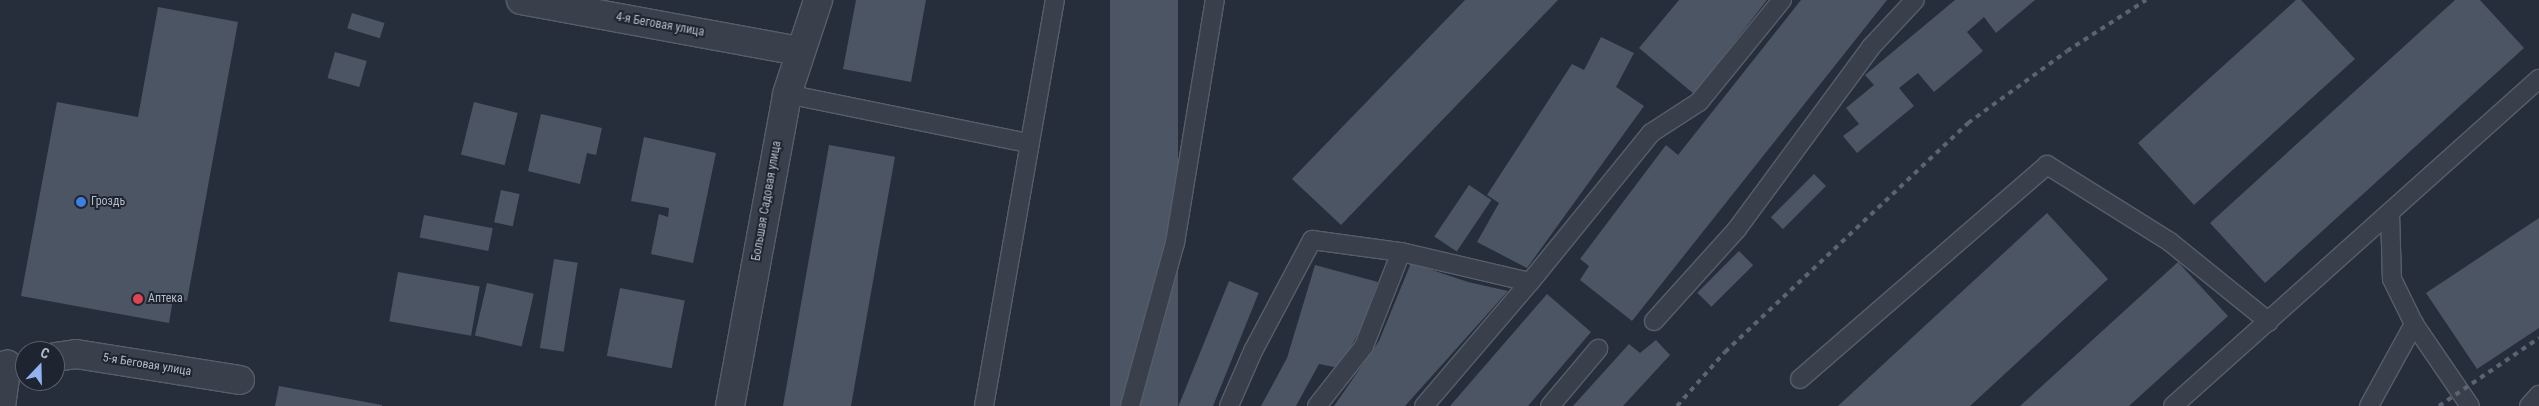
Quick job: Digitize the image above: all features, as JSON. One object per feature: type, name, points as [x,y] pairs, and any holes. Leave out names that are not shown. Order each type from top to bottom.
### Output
[{"type":"street","name":"4-я Беговая улица","points":[[521,0],[799,51]]},
{"type":"street","name":"Большая Садовая улица","points":[[730,406],[787,94],[799,51],[818,0]]},
{"type":"street","name":"5-я Беговая улица","points":[[65,356],[76,354],[240,380]]},
{"type":"street","points":[[0,406],[11,363]]},
{"type":"lane","points":[[984,406],[1028,143],[1055,0]]},
{"type":"lane","points":[[1130,406],[1175,243],[1215,0]]},
{"type":"lane","points":[[1424,406],[1530,282],[1651,133],[1699,102],[1782,0]]},
{"type":"lane","points":[[1654,321],[1737,229],[1871,47],[1915,0]]},
{"type":"lane","points":[[2173,406],[2539,79]]},
{"type":"lane","points":[[787,94],[1028,143]]},
{"type":"lane","points":[[1800,379],[2047,165],[2170,242],[2269,322]]},
{"type":"lane","points":[[2390,213],[2392,280],[2414,324],[2470,406]]},
{"type":"lane","points":[[1229,406],[1253,351],[1312,240],[1401,252],[1530,282]]},
{"type":"lane","points":[[1317,406],[1364,346],[1401,252]]},
{"type":"lane","points":[[2369,406],[2414,324]]},
{"type":"lane","points":[[1550,406],[1598,349]]},
{"type":"lane","points":[[2529,406],[2539,395]]},
{"type":"building","points":[[856,0],[926,0],[911,82],[843,69]]},
{"type":"building","points":[[1110,0],[1178,0],[1178,406],[1110,406]]},
{"type":"building","points":[[1465,0],[1558,0],[1341,225],[1292,179]]},
{"type":"building","points":[[1679,0],[1767,0],[1694,94],[1639,48]]},
{"type":"building","points":[[1801,0],[1887,0],[1632,321],[1580,280],[1589,266],[1580,259],[1666,145],[1678,155]]},
{"type":"building","points":[[1955,0],[2035,0],[1996,33],[1984,17],[1967,32],[1983,51],[1934,92],[1918,73],[1899,88],[1914,106],[1857,153],[1843,136],[1859,124],[1846,108],[1874,85],[1865,75]]},
{"type":"building","points":[[2296,0],[2301,0],[2355,59],[2194,205],[2138,143]]},
{"type":"building","points":[[2455,0],[2480,0],[2524,48],[2265,283],[2210,223]]},
{"type":"building","points":[[158,7],[238,22],[187,301],[173,299],[169,323],[21,296],[57,102],[138,117]]},
{"type":"building","points":[[352,13],[385,23],[380,38],[347,28]]},
{"type":"building","points":[[1601,37],[1634,53],[1616,87],[1644,106],[1527,268],[1477,242],[1499,203],[1487,195],[1572,64],[1584,70]]},
{"type":"building","points":[[335,52],[367,61],[359,87],[328,78]]},
{"type":"building","points":[[474,102],[518,113],[505,165],[461,154]]},
{"type":"building","points":[[541,114],[602,128],[596,155],[587,153],[580,184],[528,171]]},
{"type":"building","points":[[644,137],[716,153],[693,263],[651,254],[659,214],[668,217],[669,208],[631,201]]},
{"type":"building","points":[[829,145],[895,157],[851,406],[783,406]]},
{"type":"building","points":[[1814,174],[1826,186],[1783,229],[1771,217]]},
{"type":"building","points":[[1469,185],[1491,200],[1457,251],[1434,236]]},
{"type":"building","points":[[501,190],[520,194],[513,226],[494,222]]},
{"type":"building","points":[[2047,213],[2108,279],[1970,406],[1838,406]]},
{"type":"building","points":[[424,215],[493,228],[488,251],[420,238]]},
{"type":"building","points":[[2539,218],[2539,328],[2477,369],[2426,293]]},
{"type":"building","points":[[1739,251],[1753,265],[1711,307],[1697,293]]},
{"type":"building","points":[[554,259],[578,263],[564,352],[540,348]]},
{"type":"building","points":[[2178,262],[2228,316],[2129,406],[2020,406]]},
{"type":"building","points":[[1411,263],[1468,282],[1508,291],[1405,406],[1334,406],[1379,341]]},
{"type":"building","points":[[1315,265],[1378,282],[1360,330],[1339,368],[1319,364],[1296,406],[1261,406],[1287,358]]},
{"type":"building","points":[[398,272],[480,286],[471,336],[389,321]]},
{"type":"building","points":[[1229,281],[1259,293],[1213,406],[1178,406]]},
{"type":"building","points":[[487,283],[534,294],[522,346],[475,336]]},
{"type":"building","points":[[620,288],[685,301],[672,368],[607,356]]},
{"type":"building","points":[[1547,294],[1591,332],[1528,406],[1450,406]]},
{"type":"building","points":[[1656,340],[1670,355],[1623,406],[1573,406],[1629,344],[1640,353]]},
{"type":"building","points":[[279,386],[382,405],[382,406],[275,406]]},
{"type":"railway","points":[[1677,406],[1725,352],[1968,123],[2067,51],[2146,0]]},
{"type":"railway","points":[[2439,406],[2539,338]]},
{"type":"place","name":"Гроздь","points":[[81,202]]},
{"type":"place","name":"Аптека","points":[[138,299]]}]
